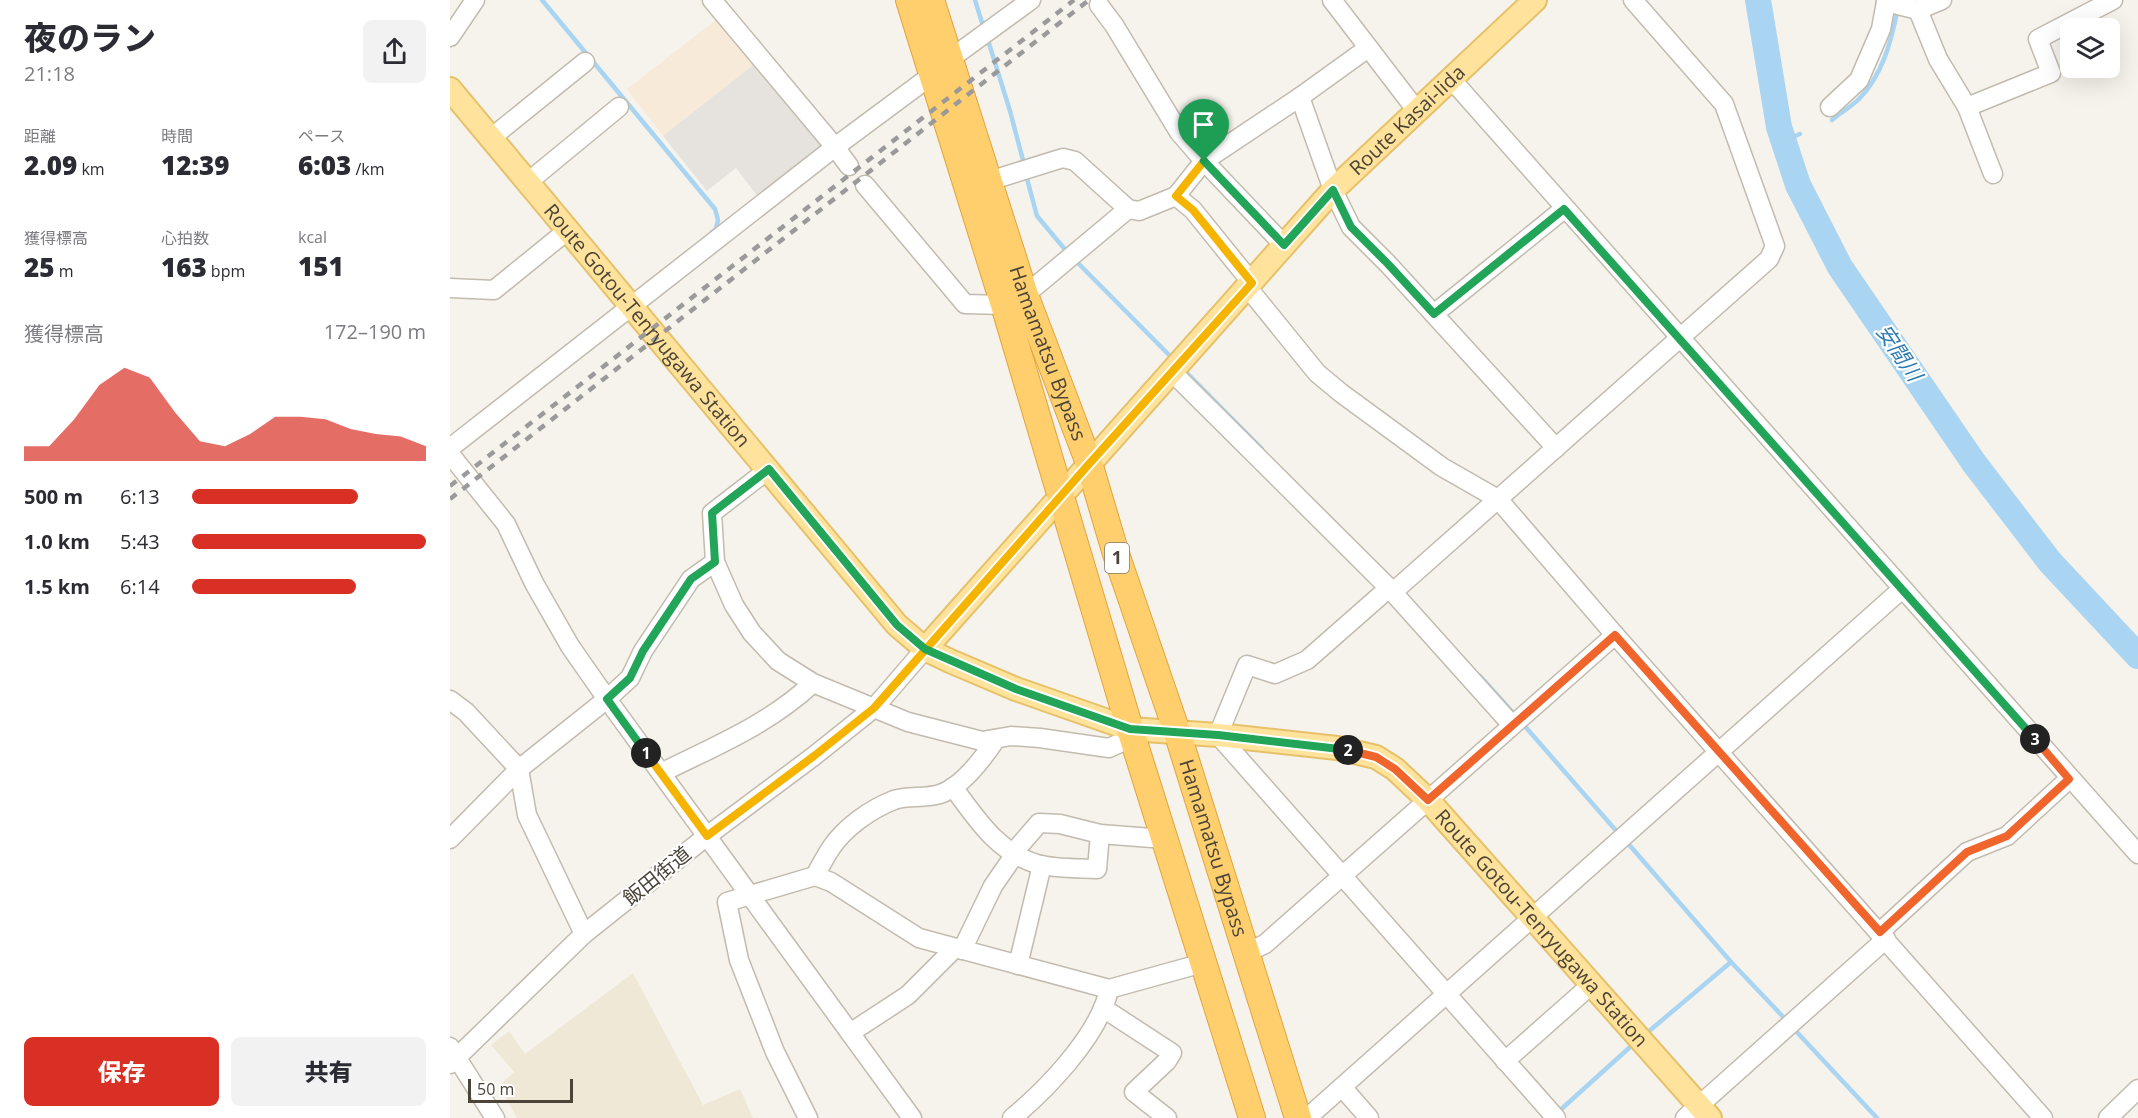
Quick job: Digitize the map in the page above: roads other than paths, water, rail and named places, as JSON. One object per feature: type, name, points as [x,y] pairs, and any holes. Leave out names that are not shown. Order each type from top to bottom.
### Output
[{"type":"highway","name":"Hamamatsu Bypass","points":[[909,0],[941,67],[989,181],[1061,497],[1252,1118]]},
{"type":"highway","name":"Hamamatsu Bypass","points":[[931,0],[941,67],[1015,300],[1089,464],[1116,554],[1177,732],[1298,1118]]},
{"type":"main road","name":"Route Kasai-Iida","points":[[925,649],[1333,190],[1535,0]]},
{"type":"main road","name":"Route Gotou-Tenryugawa Station","points":[[450,88],[897,625],[925,649],[1016,689],[1132,733],[1177,732],[1218,735],[1337,748],[1376,757],[1395,769],[1428,800],[1591,985],[1698,1114]]},
{"type":"street","points":[[450,37],[475,0]]},
{"type":"street","points":[[712,0],[849,166]]},
{"type":"street","points":[[450,448],[630,305],[1031,0]]},
{"type":"street","points":[[1332,0],[1417,111]]},
{"type":"street","points":[[1556,1118],[1218,735],[1247,665],[1275,674],[1307,660],[1498,499],[1769,259],[1774,246],[1724,104],[1633,0]]},
{"type":"street","points":[[1830,107],[1859,80],[1881,28],[1898,5],[1942,0]]},
{"type":"street","points":[[1967,107],[2051,74],[2038,39],[2113,0]]},
{"type":"street","points":[[1099,5],[1114,25],[1179,132],[1284,245]]},
{"type":"street","points":[[1898,5],[1938,59],[1967,107],[1993,174]]},
{"type":"street","points":[[989,181],[1064,158],[1076,161],[1128,209],[1139,211],[1176,196],[1204,161],[1368,48]]},
{"type":"street","points":[[491,138],[585,62]]},
{"type":"street","points":[[1452,80],[2069,779],[2138,854]]},
{"type":"street","points":[[1300,97],[1333,190],[1351,227],[1388,264],[1556,448]]},
{"type":"street","points":[[528,182],[619,107]]},
{"type":"street","points":[[865,184],[965,304],[1015,300],[1128,209]]},
{"type":"street","points":[[1176,196],[1193,210],[1317,373],[1442,467],[1498,499],[1718,752],[2043,1118]]},
{"type":"street","points":[[1434,314],[1564,209]]},
{"type":"street","points":[[450,288],[494,290],[568,230]]},
{"type":"street","points":[[1176,367],[1391,590],[1512,725]]},
{"type":"street","points":[[450,454],[506,524],[534,583],[565,637],[607,699],[912,1118]]},
{"type":"street","points":[[769,469],[712,513],[715,562],[734,605],[752,633],[778,662],[813,683],[908,722],[982,741],[1011,736],[1109,748],[1132,733]]},
{"type":"street","points":[[450,839],[519,769],[630,678],[643,651],[691,579],[715,562]]},
{"type":"street","points":[[1307,1118],[1902,589]]},
{"type":"street","points":[[1246,953],[1265,944],[1615,635]]},
{"type":"street","name":"飯田街道","points":[[453,1056],[584,934],[874,708],[925,649]]},
{"type":"street","points":[[661,773],[762,722],[790,704],[813,683]]},
{"type":"street","points":[[450,700],[466,712],[519,769],[527,815],[584,934]]},
{"type":"street","points":[[815,876],[832,846],[872,810],[896,799],[940,794],[953,787],[985,756],[996,739]]},
{"type":"street","points":[[1698,1114],[1967,852],[2007,836],[2069,779]]},
{"type":"street","points":[[953,787],[1001,846],[1042,865],[1097,869],[1100,834]]},
{"type":"street","points":[[850,1033],[908,995],[958,949],[993,886],[1014,854],[1039,823],[1060,824],[1100,834],[1165,839]]},
{"type":"street","points":[[1018,965],[1042,865]]},
{"type":"street","points":[[808,1118],[775,1052],[739,960],[727,902],[815,876],[831,882],[920,938],[1109,989],[1203,963]]},
{"type":"street","points":[[1505,1061],[1591,985]]},
{"type":"street","points":[[1012,1118],[1036,1098],[1075,1054],[1103,1008],[1109,989]]},
{"type":"street","points":[[1103,1008],[1172,1053],[1167,1061],[1134,1092],[1167,1118]]},
{"type":"street","points":[[453,1056],[495,1118]]},
{"type":"street","points":[[1342,1087],[1369,1118]]},
{"type":"street","points":[[2108,1118],[2138,1089]]},
{"type":"waterway","points":[[542,0],[715,209],[718,220],[716,229],[712,232]]},
{"type":"waterway","points":[[975,0],[984,29]]},
{"type":"waterway","name":"安間川","points":[[1758,0],[1779,127],[1798,185],[1840,267],[1974,463],[2050,562],[2138,656]]},
{"type":"waterway","points":[[1832,120],[1853,105],[1874,79],[1889,45],[1898,8]]},
{"type":"waterway","points":[[987,37],[1024,164]]},
{"type":"waterway","points":[[1783,141],[1800,134]]},
{"type":"waterway","points":[[1026,175],[1037,216],[1068,253]]},
{"type":"waterway","points":[[1074,259],[1174,360]]},
{"type":"waterway","points":[[1182,368],[1262,449]]},
{"type":"waterway","points":[[1480,676],[1517,717]]},
{"type":"waterway","points":[[1522,723],[1619,834]]},
{"type":"waterway","points":[[1625,840],[1731,962],[1788,1022]]},
{"type":"waterway","points":[[1648,1032],[1731,962]]},
{"type":"waterway","points":[[1793,1028],[1877,1118]]},
{"type":"waterway","points":[[1557,1113],[1629,1048]]},
{"type":"railway","points":[[450,486],[1074,0]]},
{"type":"railway","points":[[450,499],[1089,0]]}]
